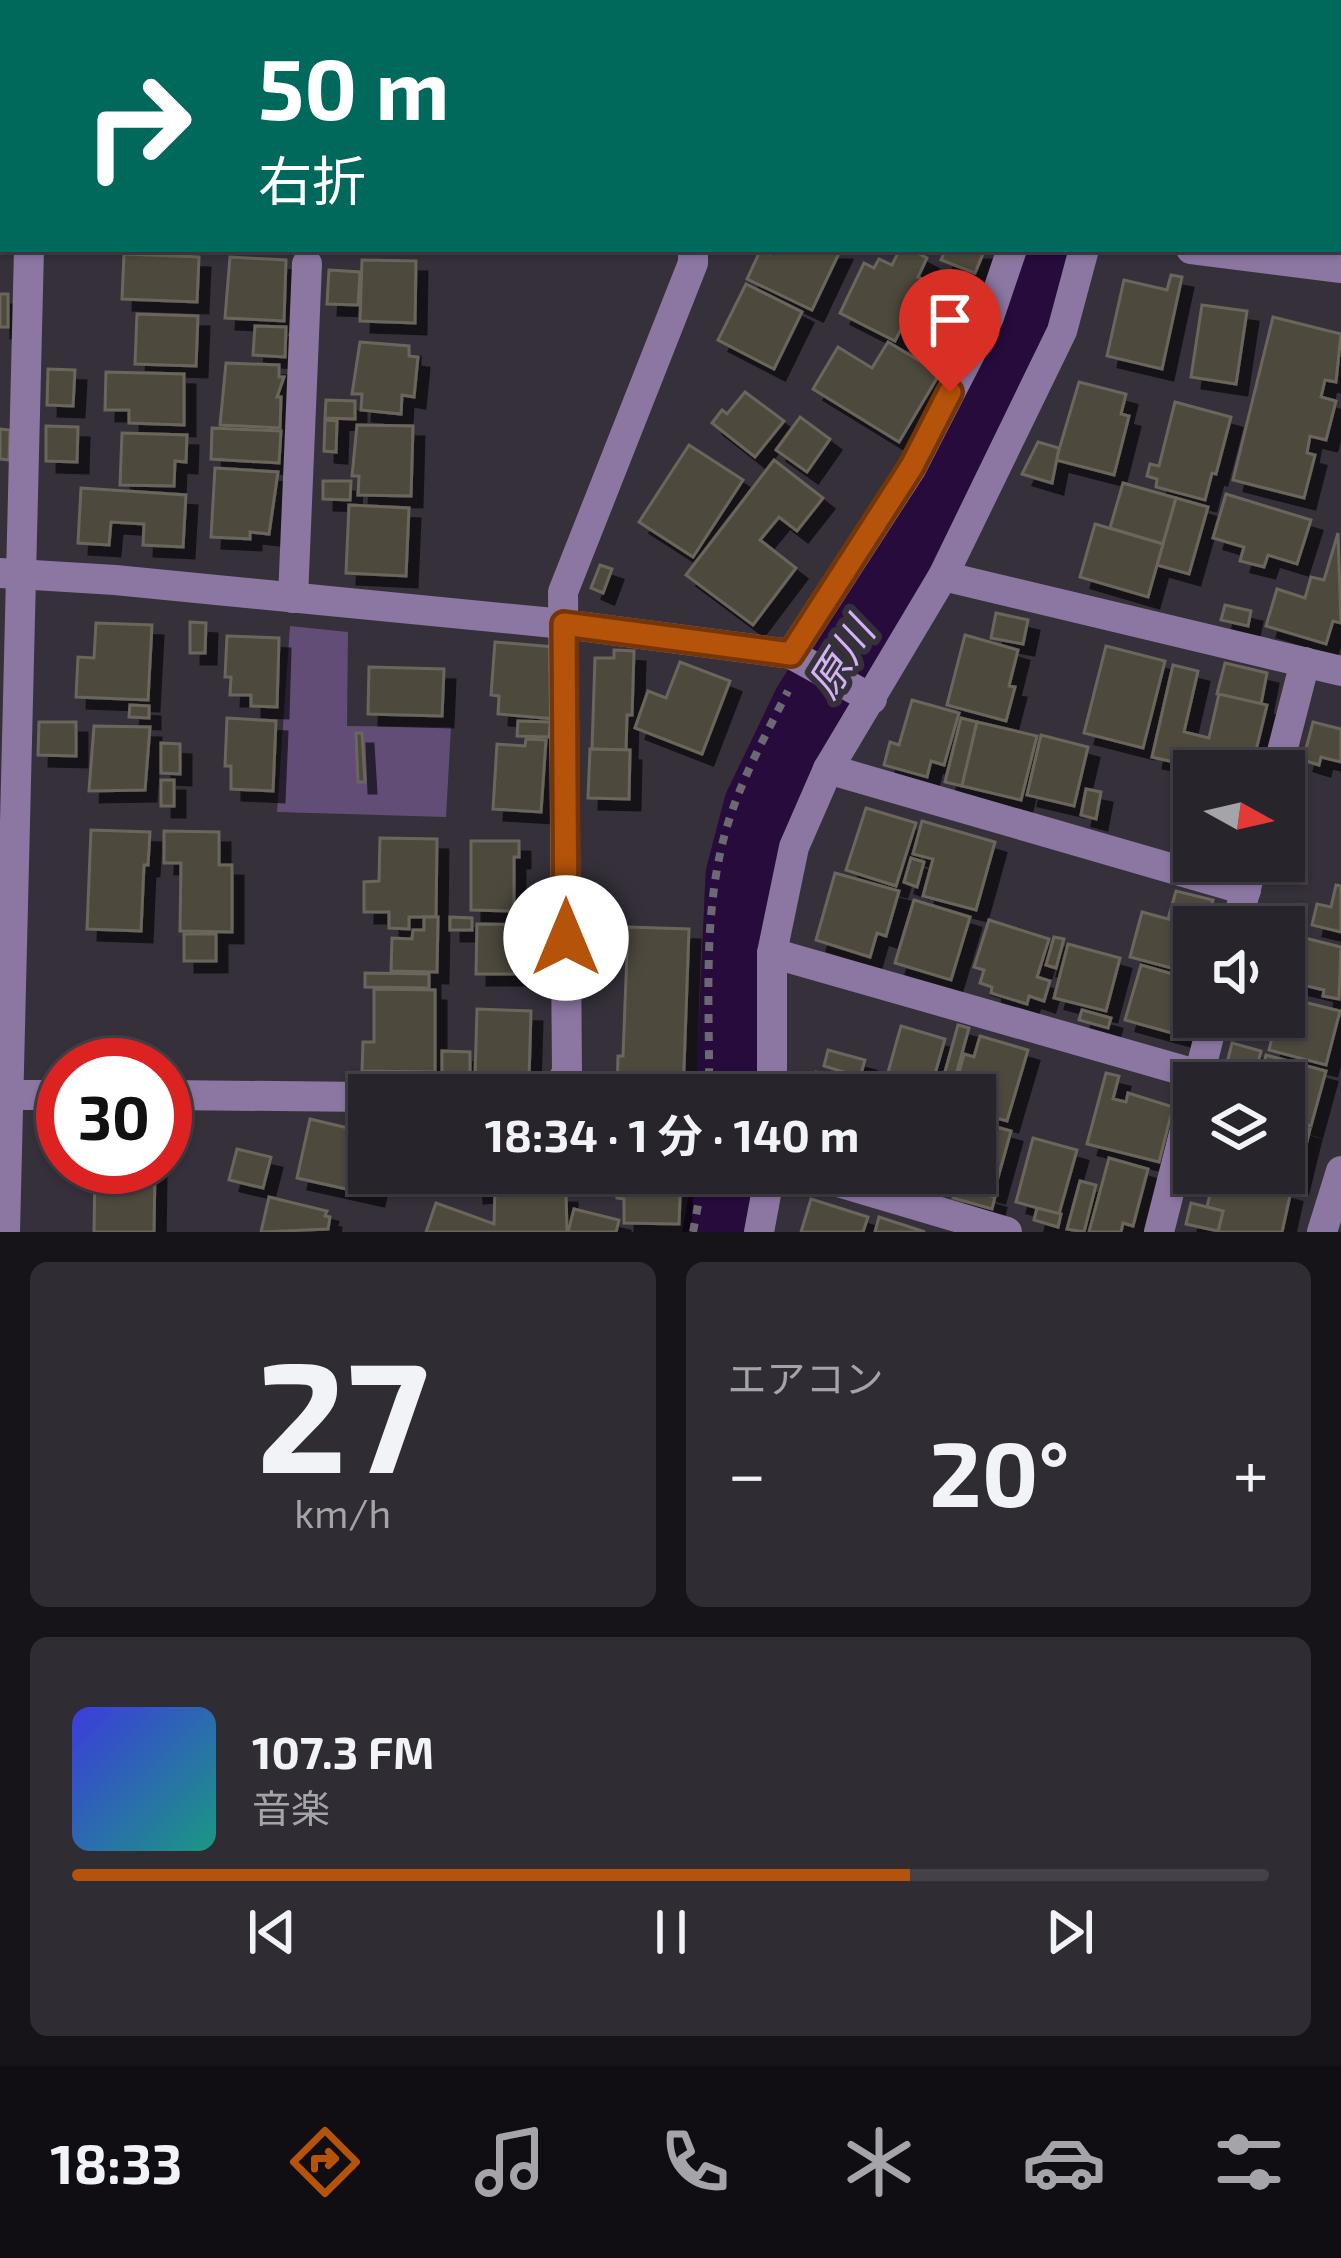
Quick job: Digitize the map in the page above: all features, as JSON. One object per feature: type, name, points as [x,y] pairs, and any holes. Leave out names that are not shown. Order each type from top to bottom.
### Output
[{"type":"street","points":[[5,1232],[10,574],[29,252]]},
{"type":"street","points":[[566,1074],[563,592],[693,263],[693,252]]},
{"type":"street","points":[[799,658],[912,466],[989,317],[1011,252]]},
{"type":"street","points":[[772,1074],[772,953],[794,847],[828,769],[943,577],[1063,331],[1083,252]]},
{"type":"street","points":[[1215,252],[1341,268]]},
{"type":"street","points":[[293,598],[307,264]]},
{"type":"street","points":[[10,574],[564,624],[799,658],[872,699]]},
{"type":"street","points":[[943,577],[1341,670]]},
{"type":"street","points":[[1282,750],[1305,662]]},
{"type":"street","points":[[828,769],[1173,856]]},
{"type":"street","points":[[772,953],[1173,1077]]},
{"type":"street","points":[[3,1095],[36,1095]]},
{"type":"street","points":[[192,1096],[348,1097]]},
{"type":"street","points":[[1322,1232],[1341,1171]]},
{"type":"street","points":[[1159,1232],[1173,1176]]},
{"type":"street","points":[[759,1232],[766,1194]]},
{"type":"street","points":[[879,1194],[1007,1232]]},
{"type":"path","points":[[709,1074],[710,929],[720,853],[744,778],[799,658]]},
{"type":"path","points":[[692,1232],[700,1194]]},
{"type":"shaded area","points":[[290,626],[348,632],[347,726],[451,727],[446,817],[277,812]]},
{"type":"building","points":[[760,252],[840,252],[812,310],[747,279]]},
{"type":"building","points":[[898,252],[916,252],[927,258],[918,277],[935,285],[911,334],[901,329],[895,341],[840,313],[864,263],[874,268],[879,259],[892,265]]},
{"type":"building","points":[[945,252],[984,252],[975,273],[941,260]]},
{"type":"building","points":[[124,254],[199,257],[197,302],[122,299]]},
{"type":"building","points":[[230,257],[286,260],[284,321],[225,318]]},
{"type":"building","points":[[362,260],[416,261],[415,323],[360,321]]},
{"type":"building","points":[[329,270],[360,272],[358,305],[327,304]]},
{"type":"building","points":[[1171,275],[1182,277],[1162,369],[1107,356],[1124,280],[1167,290]]},
{"type":"building","points":[[949,277],[980,293],[947,362],[914,346]]},
{"type":"building","points":[[746,284],[802,312],[774,369],[718,340]]},
{"type":"building","points":[[0,294],[8,294],[8,327],[0,327]]},
{"type":"building","points":[[1202,305],[1247,311],[1236,384],[1191,377]]},
{"type":"building","points":[[137,314],[198,316],[196,366],[135,364]]},
{"type":"building","points":[[1273,317],[1341,334],[1336,382],[1325,380],[1321,397],[1336,401],[1326,440],[1310,436],[1307,453],[1315,455],[1304,498],[1233,480]]},
{"type":"building","points":[[255,326],[286,327],[285,357],[253,355]]},
{"type":"building","points":[[360,342],[409,346],[409,356],[418,357],[414,397],[402,395],[401,414],[361,410],[362,394],[352,394]]},
{"type":"building","points":[[888,342],[940,373],[899,442],[813,389],[838,347],[872,368]]},
{"type":"building","points":[[226,363],[279,365],[279,377],[284,377],[277,397],[281,397],[280,428],[220,425]]},
{"type":"building","points":[[48,369],[75,370],[73,406],[47,405]]},
{"type":"building","points":[[106,372],[184,374],[184,425],[129,423],[129,410],[105,410]]},
{"type":"building","points":[[1079,382],[1126,394],[1121,414],[1129,416],[1114,475],[1056,460]]},
{"type":"building","points":[[745,392],[784,421],[755,457],[712,423],[722,410],[727,414]]},
{"type":"building","points":[[326,400],[355,401],[355,419],[325,418]]},
{"type":"building","points":[[1175,402],[1231,417],[1205,500],[1156,487],[1157,479],[1147,476],[1150,464],[1159,466]]},
{"type":"building","points":[[800,417],[830,439],[807,472],[776,450]]},
{"type":"building","points":[[325,420],[337,421],[336,452],[324,451]]},
{"type":"building","points":[[357,425],[413,426],[411,496],[358,495],[359,476],[352,476]]},
{"type":"building","points":[[46,426],[78,427],[77,462],[46,461]]},
{"type":"building","points":[[212,428],[281,431],[279,463],[211,459]]},
{"type":"building","points":[[0,429],[10,430],[9,460],[0,459]]},
{"type":"building","points":[[122,433],[187,435],[186,462],[175,461],[174,486],[120,485]]},
{"type":"building","points":[[1038,442],[1059,448],[1052,483],[1022,474]]},
{"type":"building","points":[[689,445],[743,480],[693,557],[639,522]]},
{"type":"building","points":[[774,460],[823,498],[797,531],[779,517],[760,540],[796,568],[753,625],[686,575]]},
{"type":"building","points":[[215,468],[278,472],[269,534],[250,532],[250,539],[211,537]]},
{"type":"building","points":[[323,481],[351,481],[350,500],[323,499]]},
{"type":"building","points":[[1123,483],[1176,498],[1163,544],[1110,528]]},
{"type":"building","points":[[81,488],[186,495],[183,547],[143,545],[144,524],[111,522],[109,545],[78,543]]},
{"type":"building","points":[[1226,494],[1311,520],[1297,564],[1268,555],[1264,567],[1240,561],[1244,547],[1213,538]]},
{"type":"building","points":[[1176,498],[1208,507],[1189,574],[1157,565]]},
{"type":"building","points":[[349,505],[409,508],[406,576],[346,573]]},
{"type":"building","points":[[1095,524],[1163,544],[1148,597],[1080,577]]},
{"type":"building","points":[[1338,533],[1341,623],[1333,621],[1326,644],[1266,626],[1277,589],[1305,598],[1311,577],[1324,580]]},
{"type":"building","points":[[600,565],[612,569],[603,593],[591,588]]},
{"type":"building","points":[[1225,605],[1251,611],[1248,626],[1221,620]]},
{"type":"building","points":[[996,613],[1028,620],[1023,644],[991,638]]},
{"type":"building","points":[[190,622],[206,623],[205,653],[190,653]]},
{"type":"building","points":[[96,623],[152,625],[148,700],[76,697],[78,657],[94,658]]},
{"type":"building","points":[[965,635],[1018,650],[1006,721],[947,705]]},
{"type":"building","points":[[227,636],[279,638],[277,707],[251,706],[251,695],[230,695],[231,677],[225,677]]},
{"type":"building","points":[[495,642],[554,647],[555,719],[498,714],[499,696],[491,695]]},
{"type":"building","points":[[1106,646],[1165,661],[1143,748],[1084,733]]},
{"type":"building","points":[[614,650],[634,651],[626,750],[592,749],[595,658],[614,658]]},
{"type":"building","points":[[680,662],[730,681],[702,754],[635,728],[648,691],[666,698]]},
{"type":"building","points":[[1225,663],[1267,673],[1261,704],[1217,694]]},
{"type":"building","points":[[1173,665],[1198,671],[1184,732],[1209,738],[1219,694],[1267,705],[1256,750],[1173,750],[1173,762],[1152,757]]},
{"type":"building","points":[[369,667],[444,669],[442,716],[368,714]]},
{"type":"building","points":[[912,700],[959,713],[944,765],[931,761],[927,777],[884,765],[890,742],[899,745]]},
{"type":"building","points":[[130,705],[149,706],[149,718],[129,717]]},
{"type":"building","points":[[227,718],[276,721],[273,791],[231,789],[231,766],[225,766]]},
{"type":"building","points":[[961,718],[977,722],[962,786],[945,782]]},
{"type":"building","points":[[518,721],[550,722],[549,737],[517,736]]},
{"type":"building","points":[[39,722],[76,722],[76,756],[38,755]]},
{"type":"building","points":[[977,722],[1037,736],[1021,800],[962,786]]},
{"type":"building","points":[[1313,722],[1341,729],[1341,762],[1321,757],[1319,765],[1305,761]]},
{"type":"building","points":[[94,726],[150,727],[145,790],[89,791]]},
{"type":"building","points":[[356,733],[362,733],[365,782],[358,782]]},
{"type":"building","points":[[1041,735],[1088,747],[1074,806],[1027,795]]},
{"type":"building","points":[[526,739],[546,740],[541,812],[493,809],[497,744],[525,746]]},
{"type":"building","points":[[161,743],[180,744],[180,774],[161,773]]},
{"type":"building","points":[[590,749],[630,750],[629,799],[588,798]]},
{"type":"building","points":[[161,780],[174,780],[174,806],[161,806]]},
{"type":"building","points":[[1086,789],[1101,792],[1096,819],[1081,815]]},
{"type":"building","points":[[866,808],[916,823],[896,886],[846,870]]},
{"type":"building","points":[[922,821],[995,842],[976,910],[923,896],[933,859],[913,854]]},
{"type":"building","points":[[91,830],[150,832],[141,931],[87,929]]},
{"type":"building","points":[[164,831],[219,832],[219,865],[232,865],[232,932],[180,931],[181,863],[164,863]]},
{"type":"building","points":[[380,838],[437,839],[436,917],[409,917],[409,929],[389,928],[389,912],[364,912],[364,882],[379,881]]},
{"type":"building","points":[[471,841],[519,841],[519,857],[514,857],[514,911],[471,910]]},
{"type":"building","points":[[911,858],[924,862],[917,887],[904,882]]},
{"type":"building","points":[[835,873],[899,891],[886,936],[877,933],[870,957],[816,940]]},
{"type":"building","points":[[1336,885],[1341,886],[1341,932],[1312,925],[1317,904],[1331,907]]},
{"type":"building","points":[[1176,891],[1213,900],[1211,906],[1173,906],[1173,920],[1168,919]]},
{"type":"building","points":[[914,900],[970,917],[951,980],[895,963]]},
{"type":"building","points":[[1142,912],[1173,920],[1173,968],[1130,957]]},
{"type":"building","points":[[424,917],[438,917],[437,972],[391,971],[392,938],[412,939],[413,930],[424,930]]},
{"type":"building","points":[[450,917],[472,918],[472,930],[450,930]]},
{"type":"building","points":[[989,920],[1049,939],[1037,977],[1050,981],[1044,1001],[1029,996],[1027,1004],[991,993],[992,987],[980,983],[984,970],[974,967]]},
{"type":"building","points":[[477,924],[532,925],[527,974],[476,974]]},
{"type":"building","points":[[628,927],[689,929],[684,1074],[618,1074],[618,1056],[623,1056]]},
{"type":"building","points":[[184,934],[216,934],[216,961],[184,961]]},
{"type":"building","points":[[1054,937],[1064,939],[1056,968],[1046,965]]},
{"type":"building","points":[[1305,938],[1341,947],[1339,999],[1323,996],[1324,990],[1305,986]]},
{"type":"building","points":[[1068,944],[1120,958],[1106,1011],[1054,998]]},
{"type":"building","points":[[1141,965],[1173,974],[1173,1033],[1125,1020]]},
{"type":"building","points":[[365,973],[429,974],[429,988],[365,987]]},
{"type":"building","points":[[374,989],[435,990],[435,1072],[362,1071],[363,1042],[374,1042]]},
{"type":"building","points":[[1305,1002],[1340,1011],[1326,1065],[1269,1050],[1272,1038],[1305,1038]]},
{"type":"building","points":[[477,1009],[531,1011],[529,1074],[475,1074]]},
{"type":"building","points":[[1082,1010],[1111,1018],[1108,1028],[1079,1020]]},
{"type":"building","points":[[958,1025],[969,1028],[956,1074],[944,1074]]},
{"type":"building","points":[[901,1026],[945,1039],[935,1074],[888,1074]]},
{"type":"building","points":[[980,1036],[1028,1050],[1007,1121],[996,1118],[996,1074],[959,1074],[964,1054],[974,1057]]},
{"type":"building","points":[[1232,1043],[1261,1051],[1258,1062],[1227,1062]]},
{"type":"building","points":[[828,1050],[865,1060],[861,1074],[824,1066]]},
{"type":"building","points":[[442,1051],[470,1052],[470,1074],[442,1074]]},
{"type":"building","points":[[1266,1055],[1292,1062],[1264,1062]]},
{"type":"building","points":[[1305,1065],[1326,1071],[1311,1126],[1305,1124]]},
{"type":"building","points":[[1106,1073],[1119,1076],[1113,1099],[1126,1102],[1128,1093],[1173,1107],[1159,1162],[1087,1144]]},
{"type":"building","points":[[310,1119],[348,1128],[348,1189],[297,1178]]},
{"type":"building","points":[[996,1127],[1011,1131],[996,1185]]},
{"type":"building","points":[[1033,1138],[1077,1150],[1059,1214],[1016,1202]]},
{"type":"building","points":[[237,1149],[271,1157],[263,1188],[229,1180]]},
{"type":"building","points":[[1109,1158],[1148,1169],[1133,1226],[1123,1223],[1121,1232],[1089,1232]]},
{"type":"building","points":[[1080,1181],[1096,1185],[1084,1232],[1067,1229]]},
{"type":"building","points":[[95,1194],[155,1194],[154,1232],[94,1232]]},
{"type":"building","points":[[495,1194],[566,1194],[567,1232],[426,1232],[436,1203],[494,1224]]},
{"type":"building","points":[[617,1194],[680,1194],[679,1224],[624,1223],[624,1199]]},
{"type":"building","points":[[954,1194],[995,1197],[992,1209],[953,1198]]},
{"type":"building","points":[[1210,1194],[1290,1194],[1282,1232],[1218,1232],[1223,1211],[1207,1207]]},
{"type":"building","points":[[269,1197],[327,1211],[328,1229],[261,1232]]},
{"type":"building","points":[[811,1199],[868,1217],[863,1232],[801,1232]]},
{"type":"building","points":[[1191,1203],[1223,1211],[1218,1231],[1186,1224]]},
{"type":"building","points":[[1037,1208],[1061,1214],[1058,1227],[1034,1220]]},
{"type":"building","points":[[574,1209],[619,1220],[616,1232],[568,1232]]},
{"type":"building","points":[[879,1217],[925,1232],[875,1232]]},
{"type":"waterway","name":"原川","points":[[734,1074],[743,876],[761,807],[810,705],[940,500],[1043,278],[1049,252]]},
{"type":"waterway","name":"原川","points":[[720,1232],[727,1194]]},
{"type":"route","points":[[566,938],[564,624],[791,654],[912,466],[950,392]]}]
